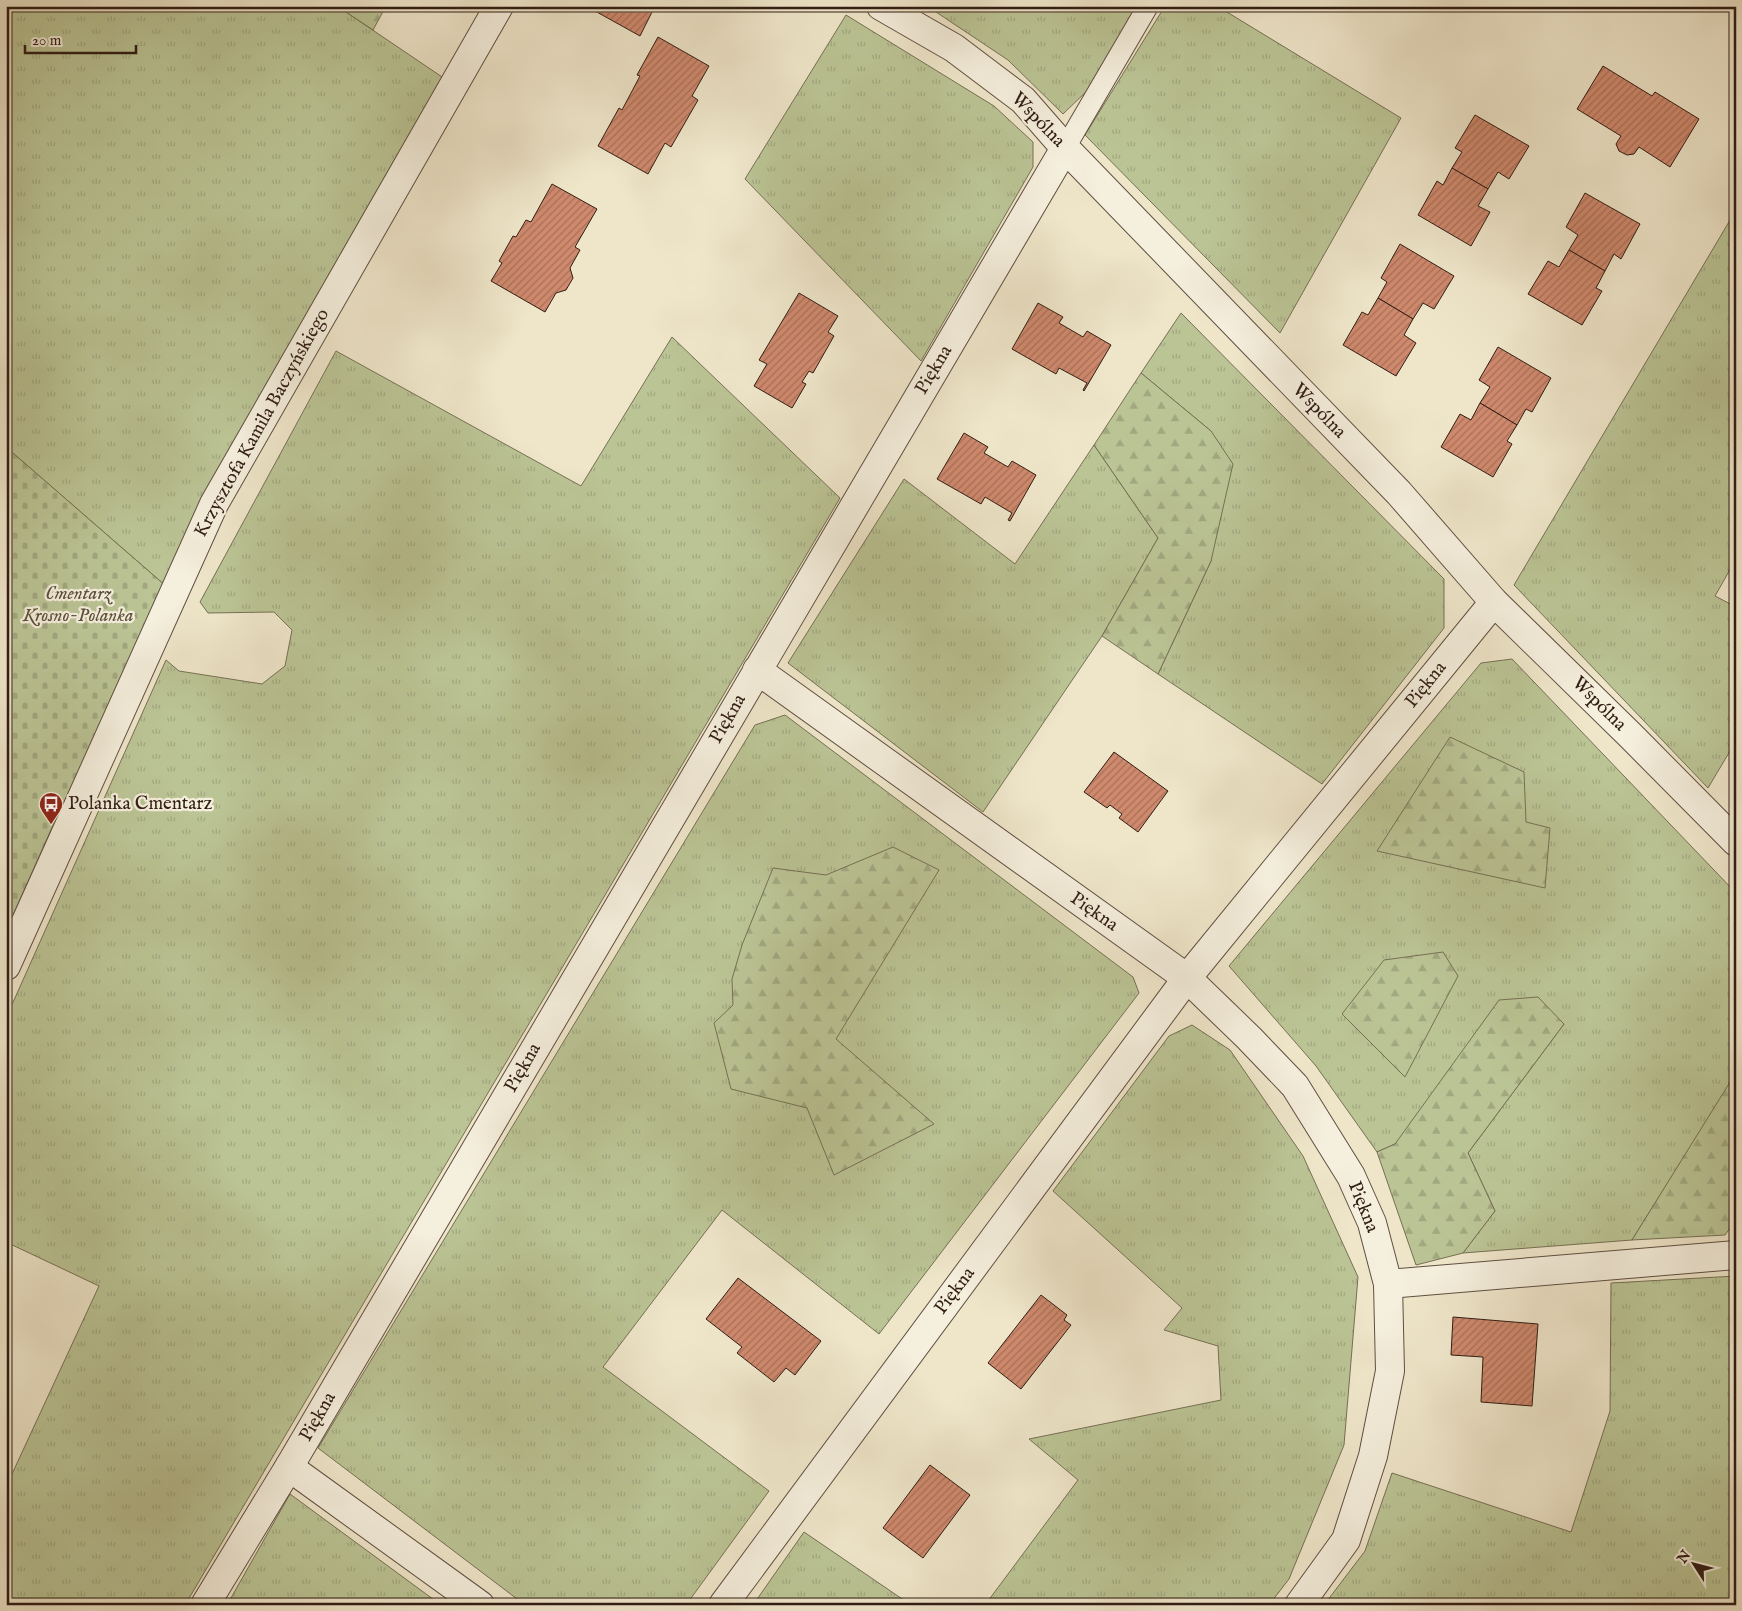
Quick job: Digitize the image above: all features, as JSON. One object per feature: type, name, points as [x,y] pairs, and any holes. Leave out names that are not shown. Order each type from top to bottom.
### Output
[{"type":"street","name":"Krzysztofa Kamila Baczyńskiego","points":[[6,966],[214,504],[500,6]]},
{"type":"street","name":"Wspólna","points":[[881,6],[954,48],[1023,100],[1065,148],[1399,494],[1494,602],[1547,652],[1736,842]]},
{"type":"street","name":"Piękna","points":[[205,1605],[289,1467],[1065,148]]},
{"type":"street","name":"Piękna","points":[[723,1605],[1187,978],[1494,602]]},
{"type":"street","name":"Piękna","points":[[757,670],[1187,978],[1296,1086],[1351,1176],[1372,1223],[1388,1284],[1390,1371],[1373,1456],[1346,1540],[1299,1605]]},
{"type":"street","points":[[1388,1284],[1736,1255]]},
{"type":"street","points":[[289,1467],[480,1605]]},
{"type":"lane","points":[[1065,148],[1148,6]]},
{"type":"green space","points":[[6,6],[337,6],[454,85],[167,587],[6,447]]},
{"type":"green space","points":[[337,6],[386,6],[373,30]]},
{"type":"green space","points":[[927,6],[1139,6],[1090,88],[1063,114],[1008,60]]},
{"type":"green space","points":[[1165,6],[1217,6],[1401,118],[1280,333],[1085,135]]},
{"type":"green space","points":[[846,15],[994,106],[1033,142],[1033,167],[921,361],[745,179]]},
{"type":"green space","points":[[1736,210],[1736,559],[1715,596],[1736,607],[1736,741],[1708,788],[1514,585]]},
{"type":"green space","points":[[1181,313],[1444,579],[1444,628],[1322,784],[1158,674],[1211,561],[1211,431],[1141,373]]},
{"type":"green space","points":[[672,337],[840,498],[185,1605],[6,1605],[6,1487],[99,1286],[6,1242],[6,1018],[166,660],[179,671],[262,684],[285,666],[292,630],[274,612],[208,613],[200,602],[336,351],[581,486]]},
{"type":"green space","points":[[1141,373],[1211,431],[1233,464],[1211,561],[1158,674],[1102,636],[1158,538],[1094,445]]},
{"type":"green space","points":[[1094,445],[1158,538],[1102,636],[983,812],[788,663],[904,479],[1015,564]]},
{"type":"green space","name":"Cmentarz Krosno-Polanka","points":[[6,447],[167,587],[50,832],[6,931]]},
{"type":"green space","points":[[1512,659],[1736,893],[1736,1074],[1632,1240],[1463,1253],[1495,1211],[1468,1153],[1564,1024],[1395,1144],[1377,1152],[1316,1066],[1229,966],[1481,663]]},
{"type":"green space","points":[[785,715],[1133,977],[1139,993],[879,1334],[722,1210],[603,1367],[769,1491],[686,1605],[525,1605],[318,1448],[755,725]]},
{"type":"green space","points":[[1450,737],[1524,772],[1526,822],[1550,828],[1545,888],[1377,851]]},
{"type":"green space","points":[[893,847],[939,870],[836,1039],[934,1124],[834,1175],[807,1108],[731,1089],[714,1023],[733,1005],[732,979],[742,945],[773,868],[826,875]]},
{"type":"green space","points":[[1443,952],[1458,976],[1405,1077],[1342,1014],[1384,960]]},
{"type":"green space","points":[[1538,997],[1564,1024],[1468,1153],[1495,1211],[1463,1253],[1416,1265],[1377,1152],[1395,1144],[1499,1000]]},
{"type":"green space","points":[[1192,1025],[1230,1050],[1303,1156],[1358,1277],[1344,1445],[1289,1579],[1269,1605],[985,1605],[1078,1480],[1029,1439],[1221,1400],[1218,1346],[1164,1330],[1182,1308],[1053,1191],[1169,1036]]},
{"type":"green space","points":[[1735,1074],[1736,1220],[1725,1235],[1632,1240]]},
{"type":"green space","points":[[1736,1276],[1736,1605],[1324,1605],[1365,1551],[1392,1473],[1571,1532],[1610,1411],[1611,1283]]},
{"type":"green space","points":[[290,1494],[441,1605],[227,1605]]},
{"type":"green space","points":[[804,1532],[911,1605],[753,1605]]},
{"type":"building","points":[[597,6],[655,6],[640,36],[595,11]]},
{"type":"building","points":[[658,37],[709,66],[692,96],[698,100],[671,147],[665,143],[648,174],[598,146],[619,108],[622,110],[640,76],[637,75]]},
{"type":"building","points":[[1603,66],[1652,96],[1655,92],[1699,119],[1670,167],[1639,147],[1634,154],[1627,155],[1619,151],[1616,144],[1621,136],[1577,109]]},
{"type":"building","points":[[1475,115],[1529,146],[1509,179],[1498,172],[1488,189],[1452,168],[1462,152],[1455,148]]},
{"type":"building","points":[[1452,168],[1488,189],[1478,206],[1490,212],[1471,246],[1418,215],[1437,181],[1443,185]]},
{"type":"building","points":[[552,184],[597,209],[575,247],[580,250],[570,268],[573,278],[566,290],[556,293],[545,312],[491,281],[502,263],[499,261],[513,236],[516,237],[526,220],[531,222]]},
{"type":"building","points":[[1585,193],[1640,224],[1621,259],[1614,254],[1605,271],[1569,250],[1578,235],[1566,227]]},
{"type":"building","points":[[1400,244],[1454,276],[1434,309],[1423,303],[1413,319],[1378,298],[1387,282],[1381,278]]},
{"type":"building","points":[[1569,250],[1605,271],[1596,288],[1602,291],[1582,325],[1528,294],[1548,261],[1559,267]]},
{"type":"building","points":[[799,293],[838,316],[828,332],[834,336],[813,373],[809,371],[802,382],[806,384],[792,408],[754,386],[767,364],[759,360]]},
{"type":"building","points":[[1378,298],[1413,319],[1404,335],[1416,343],[1396,376],[1343,345],[1362,312],[1368,315]]},
{"type":"building","points":[[1038,303],[1063,317],[1059,323],[1083,337],[1087,331],[1111,345],[1084,391],[1087,383],[1059,368],[1056,374],[1012,349]]},
{"type":"building","points":[[1498,347],[1551,378],[1532,412],[1526,409],[1517,425],[1480,403],[1490,387],[1479,380]]},
{"type":"building","points":[[1480,403],[1517,425],[1507,441],[1512,444],[1493,477],[1441,447],[1460,414],[1471,420]]},
{"type":"building","points":[[964,433],[988,447],[984,453],[1008,467],[1012,461],[1036,475],[1010,521],[1008,520],[1012,513],[985,497],[981,504],[937,479]]},
{"type":"building","points":[[1114,752],[1168,791],[1138,832],[1119,818],[1122,814],[1110,805],[1107,808],[1084,792]]},
{"type":"building","points":[[738,1278],[821,1341],[795,1375],[786,1368],[774,1382],[737,1353],[742,1347],[706,1319]]},
{"type":"building","points":[[1041,1295],[1067,1315],[1064,1320],[1071,1325],[1021,1389],[988,1363]]},
{"type":"building","points":[[1453,1317],[1538,1324],[1532,1406],[1481,1402],[1483,1357],[1451,1355]]},
{"type":"building","points":[[930,1465],[970,1495],[923,1558],[883,1528]]},
{"type":"place","name":"Polanka Cmentarz","points":[[51,825]]}]
